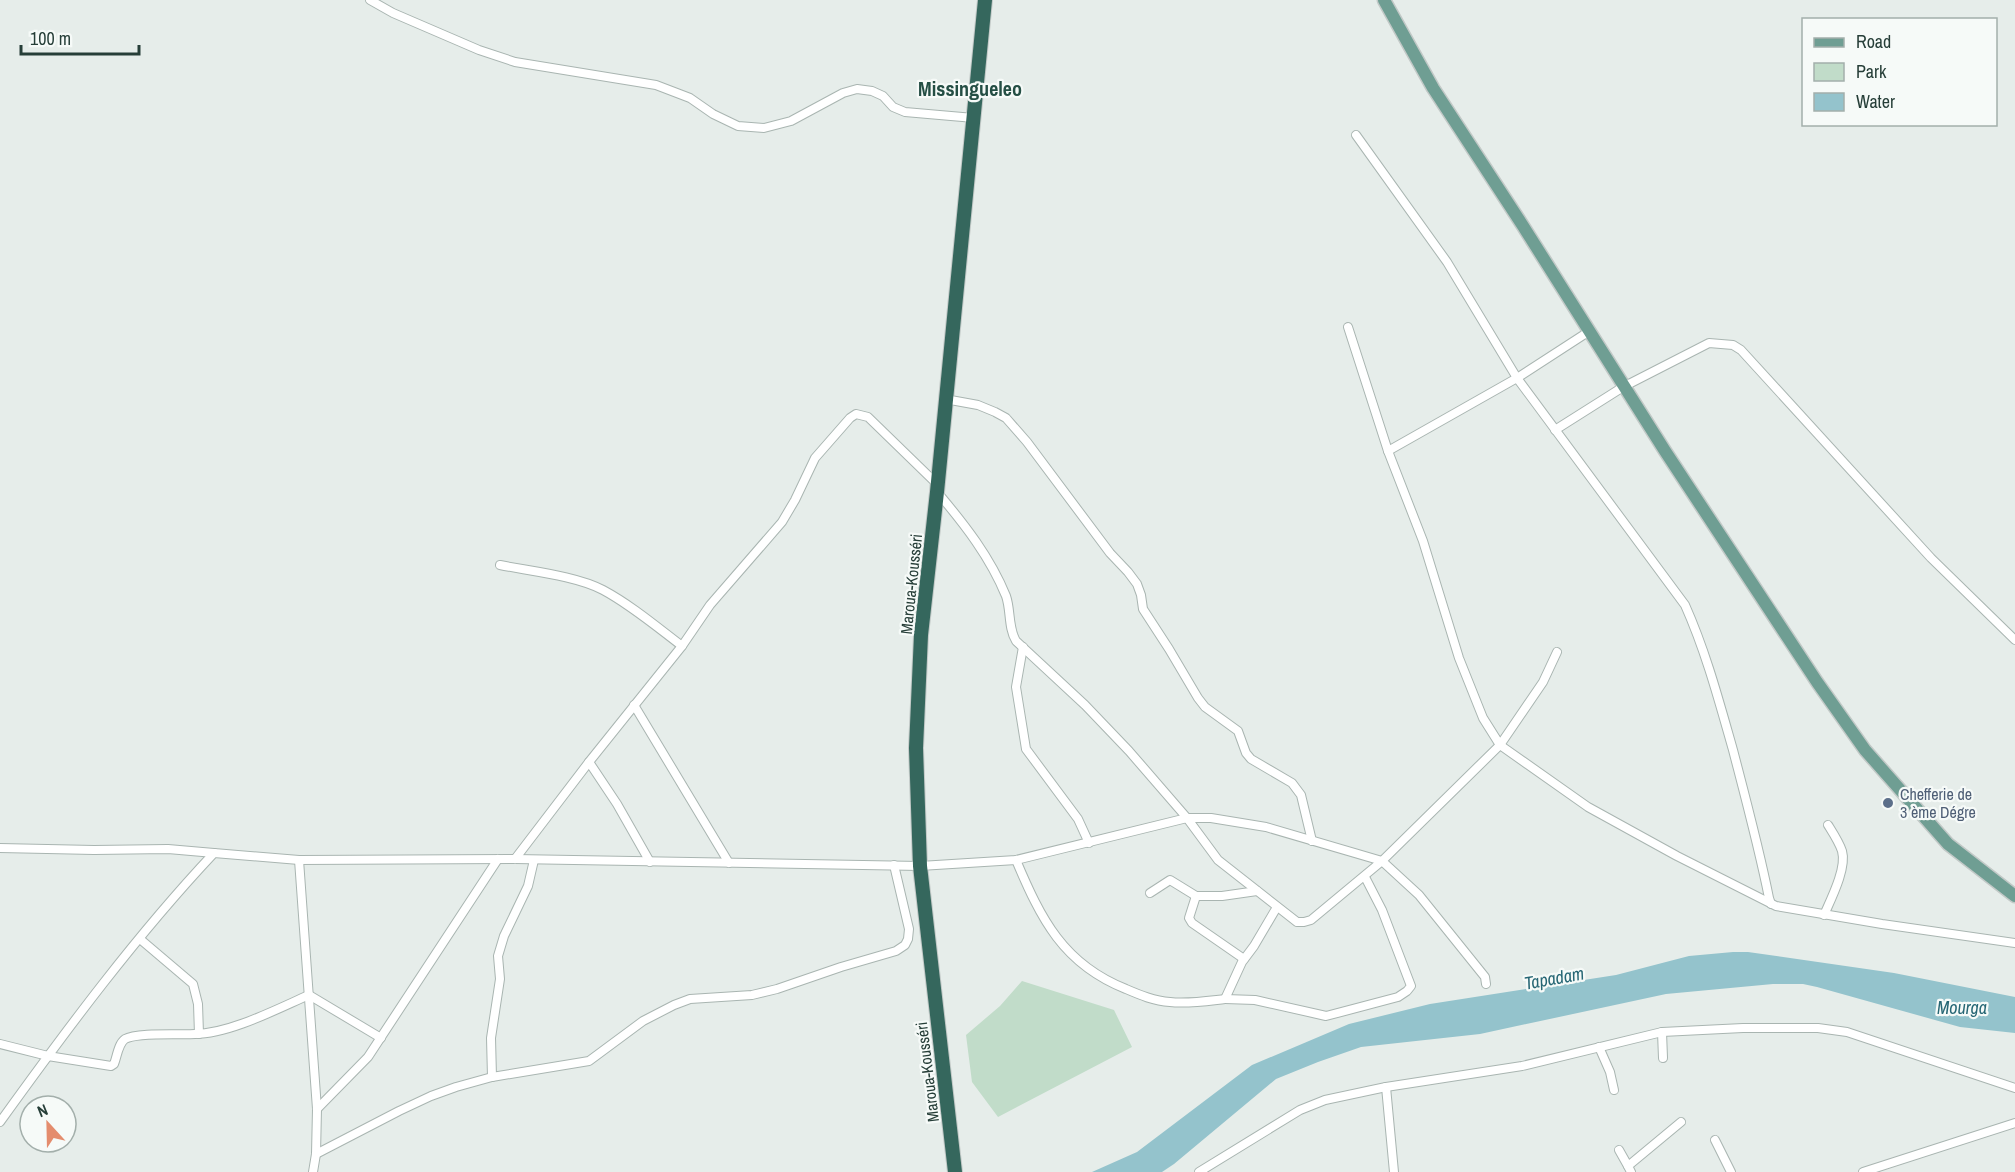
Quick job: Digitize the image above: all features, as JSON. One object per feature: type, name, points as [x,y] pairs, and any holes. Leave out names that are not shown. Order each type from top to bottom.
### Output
[{"type":"highway","name":"Maroua-Kousséri","points":[[955,1172],[920,866],[916,748],[921,646],[985,0]]},
{"type":"main road","points":[[1384,0],[1433,88],[1523,226],[1623,387],[1816,682],[1865,750],[1948,844],[2015,896]]},
{"type":"street","points":[[370,0],[393,13],[479,50],[515,62],[656,85],[690,98],[713,114],[738,126],[764,128],[790,121],[843,93],[858,89],[872,91],[883,96],[893,107],[905,112],[974,118]]},
{"type":"street","points":[[1356,135],[1447,262],[1517,378],[1685,605],[1701,642],[1717,693],[1758,843],[1771,904]]},
{"type":"street","points":[[1348,327],[1388,451],[1423,542],[1459,658],[1483,718],[1500,745],[1588,807],[1658,847],[1771,904],[1824,915],[2015,944]]},
{"type":"street","points":[[1388,451],[1517,378],[1588,332]]},
{"type":"street","points":[[1555,430],[1623,387],[1709,343],[1733,345],[1741,350],[1931,558],[2015,640]]},
{"type":"street","points":[[945,399],[978,405],[995,412],[1006,418],[1026,442],[1110,553],[1137,584],[1143,609],[1205,707],[1238,731],[1246,753],[1251,759],[1292,783],[1301,795],[1312,841]]},
{"type":"street","points":[[515,859],[682,646],[710,605],[782,522],[815,458],[856,414],[868,417],[938,489],[965,525],[990,563],[1007,598],[1014,638],[1085,705],[1129,751],[1187,818],[1218,860],[1292,919],[1304,922],[1311,920],[1365,877],[1500,745],[1543,682],[1557,652]]},
{"type":"street","points":[[500,565],[576,581],[602,589],[682,646]]},
{"type":"street","points":[[1023,647],[1016,687],[1026,749],[1078,819],[1089,843]]},
{"type":"street","points":[[634,705],[729,863]]},
{"type":"street","points":[[589,762],[617,804],[650,862]]},
{"type":"street","points":[[0,848],[168,849],[299,860],[515,859],[920,866],[1016,860],[1187,818],[1211,818],[1266,827],[1382,861],[1419,895],[1485,977],[1486,984]]},
{"type":"street","points":[[1824,915],[1843,861],[1843,853],[1828,825]]},
{"type":"street","points":[[0,1122],[48,1056],[140,939],[214,853]]},
{"type":"street","points":[[317,1109],[368,1057],[498,859]]},
{"type":"street","points":[[299,860],[317,1109],[314,1172]]},
{"type":"street","points":[[492,1077],[491,1038],[500,980],[498,956],[504,936],[528,886],[534,860]]},
{"type":"street","points":[[1016,860],[1035,905],[1051,931],[1076,958],[1106,981],[1151,999],[1169,1002],[1255,1000],[1326,1016],[1398,997],[1411,986],[1382,910],[1365,877]]},
{"type":"street","points":[[316,1154],[361,1129],[431,1096],[492,1077],[589,1061],[643,1021],[690,999],[752,995],[896,951],[905,945],[909,929],[894,865]]},
{"type":"street","points":[[1150,893],[1170,880],[1196,896],[1222,896],[1257,891]]},
{"type":"street","points":[[1196,896],[1190,918],[1192,923],[1244,959]]},
{"type":"street","points":[[1225,999],[1244,959],[1277,907]]},
{"type":"street","points":[[140,939],[193,984],[198,1004],[199,1034]]},
{"type":"street","points":[[309,995],[381,1038]]},
{"type":"street","points":[[0,1044],[48,1056],[111,1066],[114,1064],[121,1044],[126,1039],[161,1034],[199,1034],[218,1030],[255,1018],[309,995]]},
{"type":"street","points":[[1199,1172],[1300,1110],[1325,1100],[1522,1066],[1662,1032],[1743,1028],[1818,1028],[1847,1032],[2015,1088]]},
{"type":"street","points":[[1662,1032],[1663,1058]]},
{"type":"street","points":[[1599,1047],[1610,1072],[1614,1090]]},
{"type":"street","points":[[1386,1088],[1394,1172]]},
{"type":"street","points":[[1619,1150],[1630,1169],[1682,1122]]},
{"type":"street","points":[[1863,1172],[2015,1123]]},
{"type":"street","points":[[1715,1140],[1731,1172]]},
{"type":"green space","points":[[1022,981],[1114,1010],[1132,1047],[998,1117],[972,1082],[966,1035],[1000,1006]]},
{"type":"water","name":"Mourga","points":[[1748,952],[1894,973],[2015,997],[2015,1033],[1960,1027],[1803,984],[1773,984],[1666,994],[1480,1034],[1361,1047],[1276,1079],[1162,1172],[1092,1172],[1137,1152],[1252,1065],[1349,1024],[1430,1004],[1616,975],[1689,956]]},
{"type":"place","name":"Chefferie de 3 ème Dégre","points":[[1888,803]]},
{"type":"district","name":"Missingueleo","points":[[970,88]]},
{"type":"water label","name":"Tapadam","points":[[1554,978]]}]
